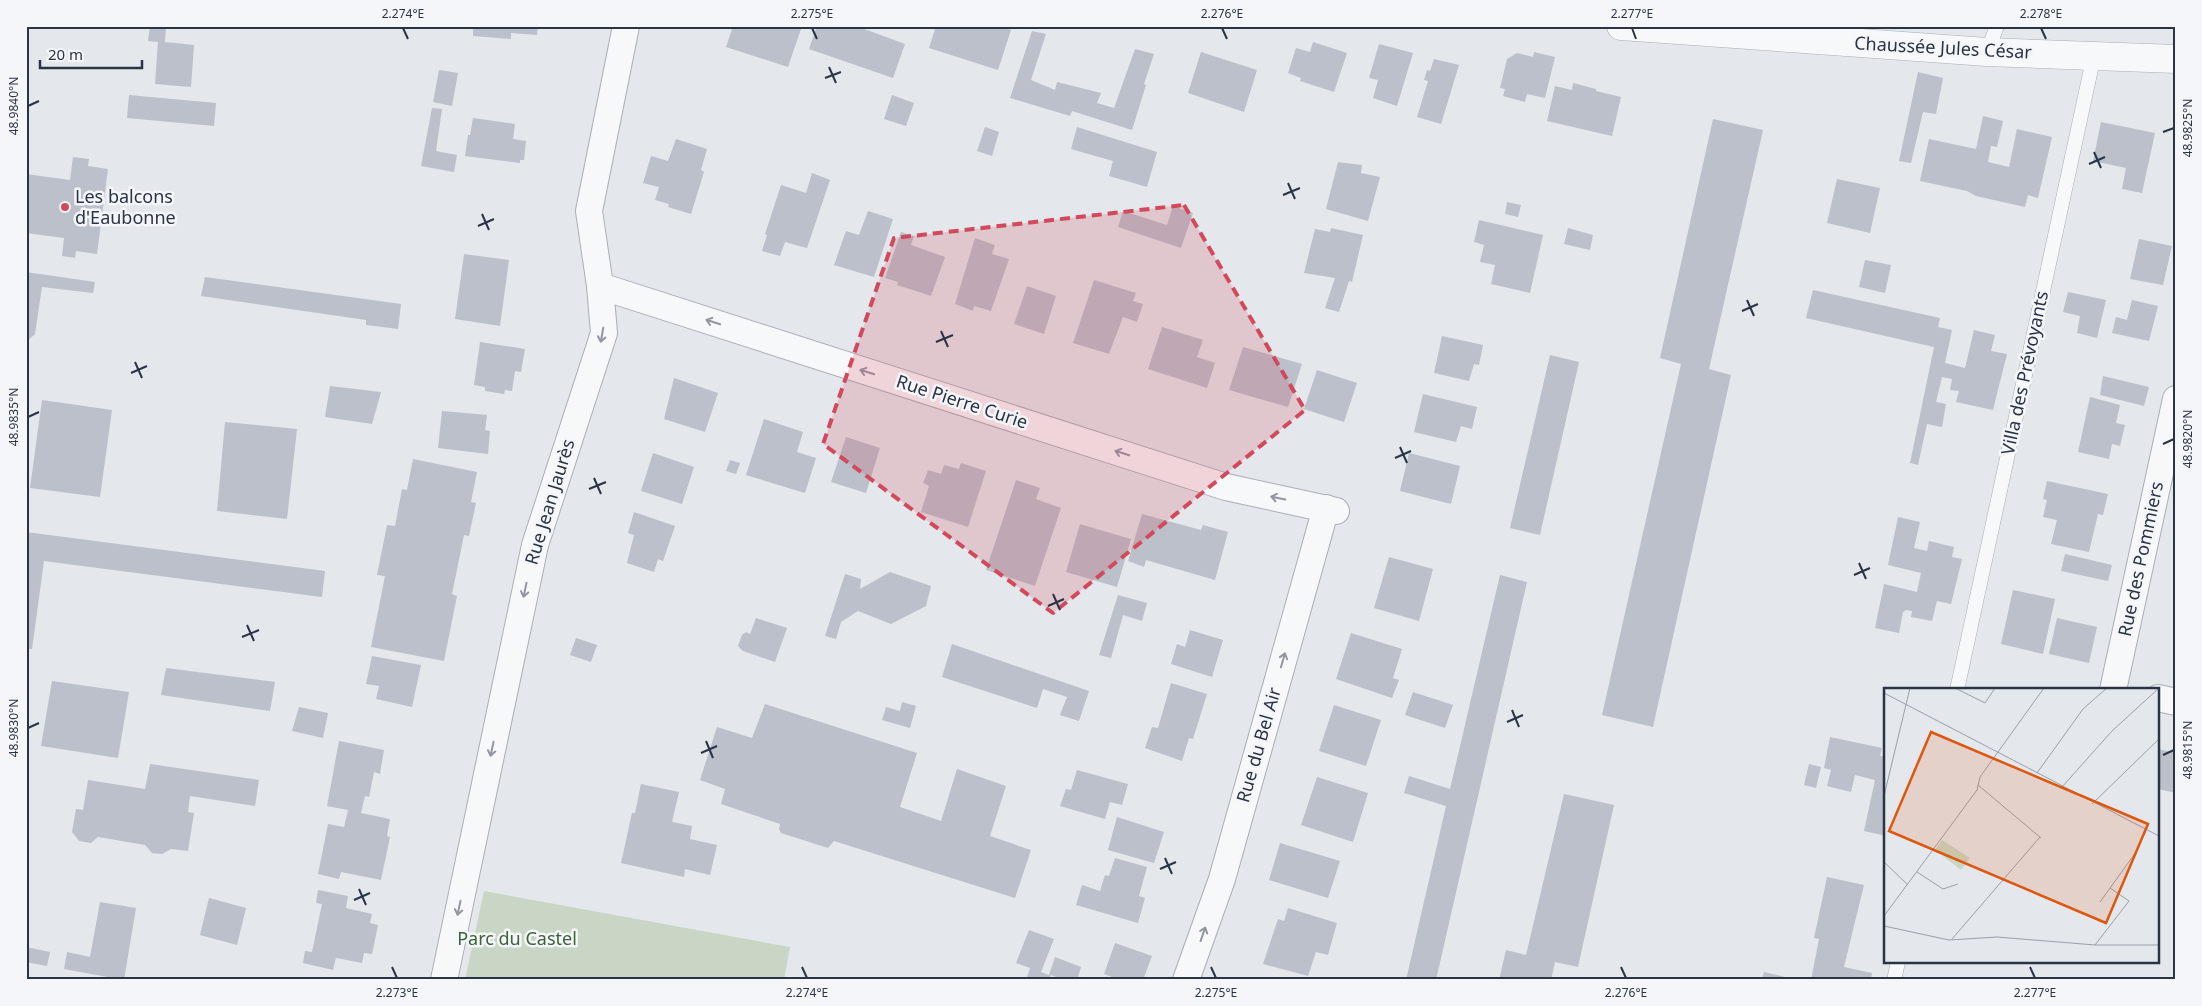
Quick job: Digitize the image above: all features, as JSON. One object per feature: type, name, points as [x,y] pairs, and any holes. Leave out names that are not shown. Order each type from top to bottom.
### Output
[{"type":"street","name":"Rue Jean Jaurès","points":[[444,980],[534,545],[604,332],[600,286],[589,211],[626,26]]},
{"type":"street","name":"Chaussée Jules César","points":[[1620,26],[1986,52],[2176,59]]},
{"type":"street","name":"Rue Pierre Curie","points":[[600,286],[1226,487],[1331,510]]},
{"type":"street","name":"Rue des Pommiers","points":[[2114,688],[2176,398]]},
{"type":"street","name":"Rue du Bel Air","points":[[1186,980],[1222,879],[1331,510]]},
{"type":"street","points":[[2160,698],[2176,702]]},
{"type":"lane","points":[[1986,52],[1997,26]]},
{"type":"lane","name":"Villa des Prévoyants","points":[[1957,688],[2094,55]]},
{"type":"lane","points":[[1894,980],[1898,964]]},
{"type":"highlighted area","points":[[1184,205],[1305,410],[1053,613],[823,444],[894,238]]},
{"type":"green space","name":"Parc du Castel","points":[[484,891],[790,947],[784,980],[465,980]]},
{"type":"building","points":[[150,26],[166,26],[165,42],[194,45],[191,87],[155,84],[158,42],[148,41]]},
{"type":"building","points":[[473,26],[538,26],[537,35],[511,33],[511,39],[473,36]]},
{"type":"building","points":[[733,26],[802,26],[788,67],[726,47]]},
{"type":"building","points":[[817,26],[856,26],[905,44],[893,78],[809,49]]},
{"type":"building","points":[[936,26],[998,26],[1011,30],[998,70],[929,48]]},
{"type":"building","points":[[1032,31],[1046,34],[1031,80],[1055,90],[1057,82],[1101,93],[1097,103],[1114,108],[1135,49],[1154,54],[1132,130],[1072,111],[1070,116],[1010,98]]},
{"type":"building","points":[[1313,42],[1347,53],[1334,92],[1300,81],[1301,78],[1288,73],[1296,48],[1310,52]]},
{"type":"building","points":[[1379,44],[1413,53],[1397,106],[1373,98],[1378,80],[1369,78]]},
{"type":"building","points":[[1201,52],[1257,70],[1244,112],[1188,93]]},
{"type":"building","points":[[1534,52],[1555,57],[1545,98],[1527,94],[1525,102],[1503,96],[1505,89],[1500,88],[1507,59],[1517,53],[1533,57]]},
{"type":"building","points":[[1434,59],[1459,65],[1441,124],[1417,117],[1428,81],[1424,80],[1427,70],[1430,71]]},
{"type":"building","points":[[439,70],[458,73],[452,106],[433,102]]},
{"type":"building","points":[[1918,72],[1943,78],[1936,114],[1923,112],[1911,163],[1899,161]]},
{"type":"building","points":[[1573,83],[1621,97],[1612,136],[1547,121],[1555,86],[1572,90]]},
{"type":"building","points":[[129,95],[216,103],[214,126],[127,118]]},
{"type":"building","points":[[892,95],[914,103],[906,126],[884,119]]},
{"type":"building","points":[[432,108],[442,109],[436,151],[457,155],[454,172],[421,166]]},
{"type":"building","points":[[1983,116],[2003,121],[1997,147],[1991,146],[1988,162],[2009,167],[2017,129],[2052,137],[2038,198],[2028,195],[2025,207],[1976,196],[1967,191],[1920,181],[1929,139],[1976,149]]},
{"type":"building","points":[[473,118],[515,124],[513,139],[526,141],[524,160],[520,160],[520,163],[465,156]]},
{"type":"building","points":[[1713,119],[1763,130],[1709,369],[1731,375],[1653,727],[1602,715],[1681,364],[1660,358]]},
{"type":"building","points":[[2101,122],[2155,133],[2142,193],[2122,189],[2126,168],[2093,161]]},
{"type":"building","points":[[985,127],[999,132],[992,156],[977,151]]},
{"type":"building","points":[[1077,127],[1157,152],[1147,187],[1109,176],[1113,161],[1071,149]]},
{"type":"building","points":[[676,139],[707,149],[701,170],[704,172],[691,214],[668,207],[669,204],[655,200],[659,187],[643,183],[651,156],[668,161]]},
{"type":"building","name":"Les balcons d'Eaubonne","points":[[73,157],[89,159],[88,166],[108,169],[97,254],[76,251],[75,258],[62,256],[64,238],[26,233],[26,174],[70,180]]},
{"type":"building","points":[[1338,162],[1362,165],[1361,173],[1380,177],[1368,221],[1326,209]]},
{"type":"building","points":[[812,173],[830,180],[807,248],[785,242],[780,256],[762,251],[767,235],[765,234],[781,185],[806,193]]},
{"type":"building","points":[[1837,179],[1880,188],[1870,233],[1827,223]]},
{"type":"building","points":[[1507,202],[1521,205],[1518,217],[1505,214]]},
{"type":"building","points":[[1173,206],[1193,213],[1181,248],[1118,227],[1123,211],[1167,225]]},
{"type":"building","points":[[868,211],[893,219],[874,277],[834,265],[846,231],[859,235]]},
{"type":"building","points":[[1479,220],[1543,235],[1530,293],[1491,284],[1495,265],[1480,262],[1484,245],[1474,242]]},
{"type":"building","points":[[1331,228],[1363,235],[1352,282],[1349,281],[1339,312],[1325,308],[1335,278],[1304,273],[1315,229],[1330,232]]},
{"type":"building","points":[[1568,228],[1593,235],[1590,250],[1564,244]]},
{"type":"building","points":[[901,232],[914,236],[911,245],[945,257],[931,296],[897,285],[898,282],[885,278]]},
{"type":"building","points":[[975,238],[995,245],[992,254],[1009,259],[991,311],[974,306],[973,311],[955,304]]},
{"type":"building","points":[[2139,239],[2172,246],[2163,285],[2130,279]]},
{"type":"building","points":[[464,254],[509,260],[500,326],[455,319]]},
{"type":"building","points":[[1865,260],[1891,265],[1885,293],[1859,287]]},
{"type":"building","points":[[26,272],[95,282],[93,293],[42,287],[35,334],[26,342]]},
{"type":"building","points":[[205,277],[401,304],[398,329],[366,325],[366,320],[201,296]]},
{"type":"building","points":[[1094,280],[1136,293],[1133,301],[1143,304],[1137,322],[1123,317],[1109,354],[1073,343]]},
{"type":"building","points":[[1027,286],[1056,296],[1044,334],[1014,324]]},
{"type":"building","points":[[1813,290],[1940,318],[1938,327],[1952,330],[1945,363],[1965,368],[1974,330],[1995,335],[1991,351],[2007,354],[1993,410],[1956,402],[1959,391],[1950,390],[1952,379],[1942,377],[1936,402],[1946,404],[1942,427],[1927,424],[1918,465],[1910,463],[1934,347],[1806,318]]},
{"type":"building","points":[[2068,292],[2106,300],[2097,338],[2077,333],[2080,316],[2063,312]]},
{"type":"building","points":[[2132,300],[2158,306],[2149,341],[2112,333],[2116,317],[2127,320]]},
{"type":"building","points":[[1162,327],[1203,340],[1197,357],[1215,363],[1207,388],[1148,369]]},
{"type":"building","points":[[1442,336],[1483,345],[1479,365],[1474,364],[1469,381],[1434,373]]},
{"type":"building","points":[[480,342],[525,349],[521,372],[515,371],[512,391],[505,390],[504,394],[485,391],[485,387],[474,385]]},
{"type":"building","points":[[1243,347],[1302,364],[1288,407],[1229,390]]},
{"type":"building","points":[[1550,355],[1579,362],[1540,535],[1510,528]]},
{"type":"building","points":[[1317,370],[1357,383],[1344,422],[1304,409]]},
{"type":"building","points":[[2103,376],[2149,387],[2144,406],[2100,395]]},
{"type":"building","points":[[674,378],[718,393],[705,432],[664,419]]},
{"type":"building","points":[[330,386],[381,392],[372,424],[325,417]]},
{"type":"building","points":[[1423,394],[1477,407],[1472,429],[1461,426],[1456,442],[1414,432]]},
{"type":"building","points":[[2090,397],[2120,405],[2116,423],[2125,425],[2120,446],[2112,444],[2109,459],[2078,452]]},
{"type":"building","points":[[42,400],[112,410],[100,497],[30,488]]},
{"type":"building","points":[[442,411],[487,415],[485,430],[490,431],[488,454],[438,448]]},
{"type":"building","points":[[764,419],[803,432],[797,452],[816,458],[805,493],[746,475]]},
{"type":"building","points":[[225,422],[297,429],[287,519],[217,511]]},
{"type":"building","points":[[846,437],[880,448],[866,493],[831,482]]},
{"type":"building","points":[[653,453],[694,467],[682,504],[641,491]]},
{"type":"building","points":[[1409,453],[1460,466],[1451,504],[1400,491]]},
{"type":"building","points":[[413,459],[477,472],[471,502],[476,503],[469,536],[464,535],[452,594],[457,596],[444,661],[371,647],[385,576],[377,575],[387,525],[395,526],[402,489],[407,490]]},
{"type":"building","points":[[730,460],[740,463],[736,474],[726,471]]},
{"type":"building","points":[[961,463],[986,471],[968,527],[921,512],[929,486],[923,483],[928,470],[941,474],[944,465],[959,469]]},
{"type":"building","points":[[1016,480],[1040,488],[1036,499],[1061,508],[1035,586],[986,570]]},
{"type":"building","points":[[2047,481],[2108,494],[2103,515],[2098,514],[2089,552],[2051,544],[2057,520],[2043,517],[2047,500],[2043,499]]},
{"type":"building","points":[[634,512],[675,526],[663,561],[658,559],[654,572],[627,563],[634,535],[628,533]]},
{"type":"building","points":[[1142,514],[1201,530],[1203,525],[1228,532],[1215,580],[1146,560],[1144,567],[1128,561]]},
{"type":"building","points":[[1898,517],[1920,522],[1914,548],[1927,551],[1929,541],[1954,547],[1952,557],[1962,559],[1951,604],[1937,601],[1932,621],[1911,617],[1912,611],[1906,610],[1903,612],[1899,633],[1875,628],[1884,584],[1917,592],[1921,573],[1888,565]]},
{"type":"building","points":[[1080,524],[1131,539],[1117,587],[1066,572]]},
{"type":"building","points":[[26,532],[325,571],[322,597],[44,561],[32,649],[26,649]]},
{"type":"building","points":[[2065,554],[2112,565],[2108,581],[2061,571]]},
{"type":"building","points":[[1389,557],[1433,569],[1419,621],[1374,608]]},
{"type":"building","points":[[890,572],[931,586],[926,606],[891,624],[858,611],[841,622],[836,639],[825,636],[845,574],[861,579],[860,589]]},
{"type":"building","points":[[1500,575],[1527,582],[1436,980],[1406,980],[1446,806],[1404,793],[1409,776],[1450,789]]},
{"type":"building","points":[[2013,590],[2055,599],[2043,654],[2001,644]]},
{"type":"building","points":[[1118,595],[1147,603],[1142,621],[1123,615],[1111,658],[1099,655]]},
{"type":"building","points":[[756,618],[787,628],[775,662],[743,651],[738,646],[742,635],[746,632],[750,634]]},
{"type":"building","points":[[2057,618],[2097,627],[2089,663],[2049,654]]},
{"type":"building","points":[[1190,630],[1223,640],[1212,677],[1171,664],[1177,644],[1185,647]]},
{"type":"building","points":[[1351,633],[1402,649],[1393,678],[1399,680],[1392,698],[1336,679]]},
{"type":"building","points":[[576,638],[597,645],[591,662],[570,655]]},
{"type":"building","points":[[952,644],[1089,691],[1079,721],[1060,715],[1067,697],[1043,689],[1037,708],[942,677]]},
{"type":"building","points":[[372,656],[421,665],[412,707],[376,699],[379,686],[366,684]]},
{"type":"building","points":[[166,668],[275,682],[270,711],[161,695]]},
{"type":"building","points":[[52,681],[129,692],[118,758],[41,746]]},
{"type":"building","points":[[1171,683],[1207,694],[1193,739],[1189,738],[1182,761],[1145,748],[1152,727],[1158,728]]},
{"type":"building","points":[[1413,692],[1453,705],[1445,728],[1405,715]]},
{"type":"building","points":[[902,702],[916,706],[910,728],[882,720],[886,707],[900,711]]},
{"type":"building","points":[[765,704],[917,753],[900,807],[941,821],[957,769],[1006,786],[990,836],[1031,850],[1015,898],[834,841],[828,848],[781,833],[779,829],[780,824],[721,804],[725,789],[700,780],[717,727],[752,738]]},
{"type":"building","points":[[1334,705],[1381,720],[1366,766],[1319,751]]},
{"type":"building","points":[[299,707],[328,713],[323,738],[292,731]]},
{"type":"building","points":[[1830,737],[1882,748],[1880,756],[1884,757],[1884,836],[1864,831],[1875,780],[1855,775],[1851,792],[1827,786],[1831,770],[1824,768]]},
{"type":"building","points":[[339,741],[384,750],[380,774],[374,772],[369,797],[365,796],[361,813],[390,819],[387,836],[390,837],[381,880],[341,872],[339,879],[318,874],[328,824],[344,827],[348,810],[327,806]]},
{"type":"building","points":[[2160,749],[2176,753],[2176,793],[2160,789]]},
{"type":"building","points":[[150,764],[259,780],[255,806],[190,796],[188,812],[194,813],[188,851],[171,849],[162,854],[152,853],[145,845],[98,837],[91,843],[79,841],[72,832],[76,809],[83,810],[88,780],[145,789]]},
{"type":"building","points":[[1809,764],[1821,767],[1816,788],[1804,785]]},
{"type":"building","points":[[1077,770],[1128,784],[1122,805],[1110,802],[1105,819],[1060,806],[1066,789],[1071,790]]},
{"type":"building","points":[[1317,777],[1368,793],[1353,842],[1301,825]]},
{"type":"building","points":[[641,784],[679,792],[672,822],[692,826],[690,839],[717,845],[710,875],[685,869],[684,877],[621,863],[632,813],[635,813]]},
{"type":"building","points":[[1564,794],[1614,805],[1578,967],[1555,962],[1551,980],[1499,980],[1506,950],[1526,955]]},
{"type":"building","points":[[1117,817],[1164,832],[1154,863],[1108,850]]},
{"type":"building","points":[[1280,843],[1340,861],[1328,898],[1269,880]]},
{"type":"building","points":[[1115,858],[1147,867],[1139,896],[1145,898],[1138,923],[1076,905],[1082,885],[1100,891],[1105,875],[1109,876]]},
{"type":"building","points":[[1827,877],[1864,885],[1844,967],[1872,973],[1871,980],[1811,980],[1819,939],[1814,938]]},
{"type":"building","points":[[318,890],[348,896],[346,908],[372,914],[370,923],[378,925],[372,954],[364,953],[362,963],[336,958],[333,970],[303,963],[305,951],[312,952],[322,904],[316,903]]},
{"type":"building","points":[[209,898],[246,908],[237,945],[200,935]]},
{"type":"building","points":[[100,902],[136,908],[124,980],[64,969],[67,952],[90,957]]},
{"type":"building","points":[[1288,908],[1337,923],[1328,955],[1316,952],[1308,976],[1263,964],[1278,919],[1284,921]]},
{"type":"building","points":[[1029,930],[1054,939],[1041,972],[1049,975],[1055,957],[1081,967],[1077,980],[1063,980],[1051,975],[1049,980],[1026,980],[1030,968],[1016,963]]},
{"type":"building","points":[[1115,943],[1152,956],[1143,980],[1120,980],[1104,974]]},
{"type":"building","points":[[26,947],[50,952],[47,966],[26,962]]},
{"type":"building","points":[[1764,972],[1794,979],[1794,980],[1762,980]]},
{"type":"place","name":"Les balcons d'Eaubonne","points":[[65,207]]}]
